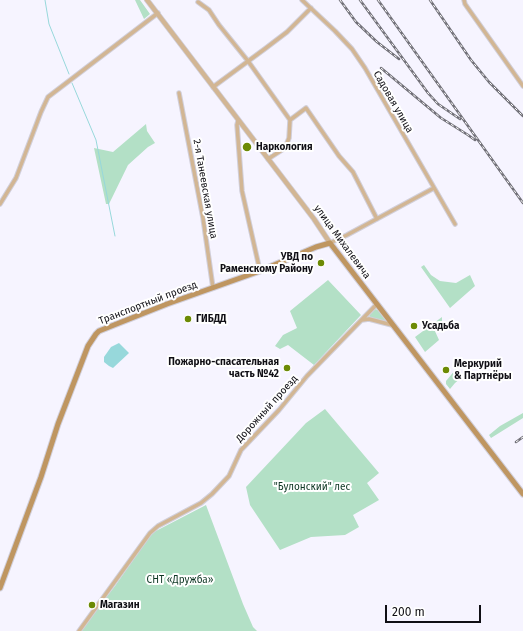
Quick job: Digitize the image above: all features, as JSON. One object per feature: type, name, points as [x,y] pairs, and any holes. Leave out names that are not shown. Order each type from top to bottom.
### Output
[{"type":"main road","name":"Транспортный проезд","points":[[0,588],[45,465],[58,424],[92,338],[99,331],[260,271],[330,242]]},
{"type":"main road","name":"улица Михалевича","points":[[330,242],[523,494]]},
{"type":"street","name":"улица Михалевича","points":[[147,0],[330,242]]},
{"type":"street","name":"Садовая улица","points":[[302,0],[352,49],[365,68],[455,224]]},
{"type":"street","points":[[464,0],[523,86]]},
{"type":"street","points":[[198,2],[209,10],[290,120],[289,138],[285,148],[268,159]]},
{"type":"street","points":[[213,87],[287,32],[311,8]]},
{"type":"street","points":[[0,204],[16,178],[48,97],[158,13]]},
{"type":"street","name":"2-я Танеевская улица","points":[[179,93],[203,218],[212,288]]},
{"type":"street","points":[[290,120],[306,108],[339,156],[353,172],[376,219]]},
{"type":"street","points":[[238,121],[237,125],[242,191],[260,271]]},
{"type":"street","name":"Транспортный проезд","points":[[330,242],[334,242],[434,188]]},
{"type":"street","name":"Дорожный проезд","points":[[79,631],[150,533],[158,526],[201,503],[212,494],[229,476],[241,450],[280,410],[307,376],[377,304]]},
{"type":"street","points":[[357,323],[362,320],[369,319],[395,326]]},
{"type":"green space","points":[[135,0],[140,0],[150,14],[144,19]]},
{"type":"green space","points":[[146,124],[147,131],[155,143],[148,147],[128,165],[109,204],[106,204],[94,148],[113,152]]},
{"type":"green space","points":[[424,265],[431,275],[440,281],[456,283],[470,275],[475,286],[450,308],[421,267]]},
{"type":"green space","points":[[328,280],[361,315],[314,365],[288,345],[280,349],[275,346],[283,335],[297,328],[290,311]]},
{"type":"green space","points":[[375,309],[378,310],[386,322],[370,318],[369,314]]},
{"type":"green space","points":[[442,317],[442,324],[434,329],[439,340],[425,352],[415,337]]},
{"type":"green space","points":[[456,369],[461,378],[450,389],[446,384],[446,381]]},
{"type":"green space","name":"\"Булонский\" лес","points":[[325,409],[379,473],[367,483],[379,500],[353,515],[359,527],[345,535],[311,537],[280,550],[250,505],[246,487],[306,423]]},
{"type":"green space","points":[[523,413],[523,418],[491,438],[489,435],[500,426]]},
{"type":"green space","name":"СНТ «Дружба»","points":[[206,505],[243,604],[253,627],[257,631],[80,631],[115,586],[152,533]]},
{"type":"water","points":[[119,343],[129,353],[113,368],[104,362],[104,357],[111,347]]},
{"type":"waterway","points":[[45,0],[49,24],[69,74]]},
{"type":"waterway","points":[[72,83],[96,140],[115,236]]},
{"type":"railway","points":[[340,0],[356,22],[377,42],[399,59]]},
{"type":"railway","points":[[360,0],[428,93],[438,104],[460,119]]},
{"type":"railway","points":[[378,0],[523,203]]},
{"type":"railway","points":[[430,0],[471,60],[489,82],[523,116]]},
{"type":"railway","points":[[381,68],[441,118],[475,140]]},
{"type":"railway","points":[[516,442],[523,437]]},
{"type":"place","name":"Наркология","points":[[247,147]]},
{"type":"place","name":"УВД по Раменскому Району","points":[[321,263]]},
{"type":"place","name":"ГИБДД","points":[[188,319]]},
{"type":"place","name":"Усадьба","points":[[414,326]]},
{"type":"place","name":"Пожарно-спасательная часть №42","points":[[287,368]]},
{"type":"place","name":"Меркурий & Партнёры","points":[[446,370]]},
{"type":"place","name":"Магазин","points":[[92,605]]}]
